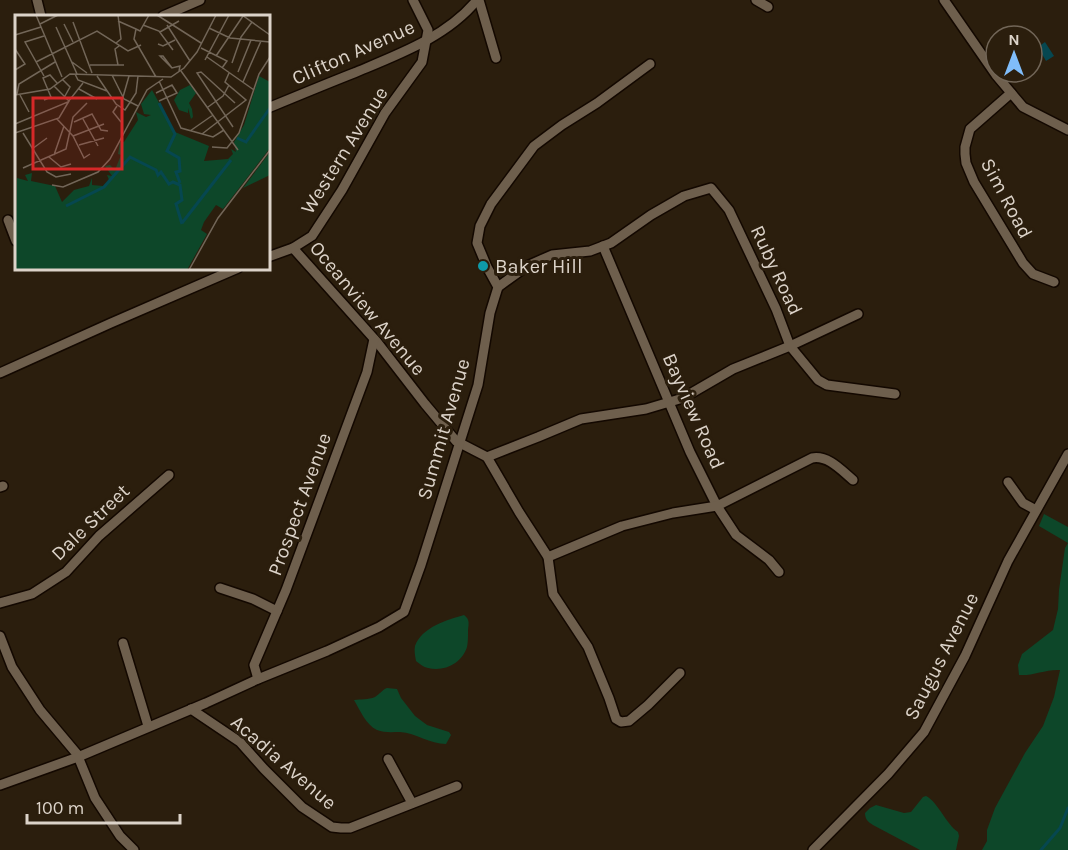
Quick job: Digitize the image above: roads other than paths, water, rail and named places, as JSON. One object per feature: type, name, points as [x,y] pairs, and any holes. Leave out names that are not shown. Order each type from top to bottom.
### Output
[{"type":"street","points":[[37,0],[41,15]]},
{"type":"street","points":[[165,15],[200,0]]},
{"type":"street","points":[[413,0],[428,30],[426,41]]},
{"type":"street","points":[[478,0],[496,58]]},
{"type":"street","name":"Clifton Avenue","points":[[270,107],[426,41],[466,14],[478,0]]},
{"type":"street","points":[[756,0],[768,7]]},
{"type":"street","points":[[944,0],[996,75],[1023,106],[1068,130]]},
{"type":"street","name":"Western Avenue","points":[[270,256],[293,248],[312,236],[342,190],[385,113],[422,62],[426,41]]},
{"type":"street","points":[[603,246],[590,251],[552,255],[527,267],[498,287],[477,243],[480,226],[491,204],[534,146],[650,64]]},
{"type":"street","name":"Sim Road","points":[[1011,93],[970,129],[965,147],[966,164],[974,182],[1023,263],[1033,274],[1054,282]]},
{"type":"street","name":"Ruby Road","points":[[603,246],[684,196],[711,188],[729,210],[776,309],[790,346],[818,380],[827,385],[894,394]]},
{"type":"street","points":[[8,220],[15,238]]},
{"type":"street","name":"Bayview Road","points":[[603,246],[690,452],[717,506],[736,535],[769,560],[779,572]]},
{"type":"street","name":"Oceanview Avenue","points":[[293,248],[374,339],[459,443],[487,457]]},
{"type":"street","points":[[0,373],[233,270]]},
{"type":"street","name":"Summit Avenue","points":[[0,785],[78,757],[191,709],[380,627],[404,612],[478,385],[490,314],[498,287]]},
{"type":"street","points":[[680,673],[629,721],[621,722],[616,719],[588,647],[552,594],[548,557],[487,457],[580,419],[646,409],[683,398],[733,369],[790,346],[858,314]]},
{"type":"street","name":"Prospect Avenue","points":[[258,679],[254,664],[286,590],[367,372],[374,339]]},
{"type":"street","name":"Saugus Avenue","points":[[813,850],[888,774],[924,732],[964,656],[1008,561],[1068,454]]},
{"type":"street","points":[[548,557],[622,526],[673,513],[717,506],[812,458],[827,459],[853,480]]},
{"type":"street","name":"Dale Street","points":[[0,603],[32,594],[66,572],[99,536],[169,475]]},
{"type":"street","points":[[1008,482],[1023,503],[1036,510]]},
{"type":"street","points":[[220,588],[253,599],[277,611]]},
{"type":"street","points":[[0,636],[12,667],[40,710],[78,757],[95,798],[120,836],[134,850]]},
{"type":"street","points":[[123,643],[148,726]]},
{"type":"street","name":"Acadia Avenue","points":[[191,709],[240,742],[302,807],[332,826],[350,828],[457,786]]},
{"type":"street","points":[[388,759],[412,804]]},
{"type":"water","points":[[1044,43],[1054,56],[1046,61],[1044,58]]},
{"type":"waterway","points":[[1041,850],[1060,828],[1068,808]]},
{"type":"place","name":"Baker Hill","points":[[483,266]]}]
